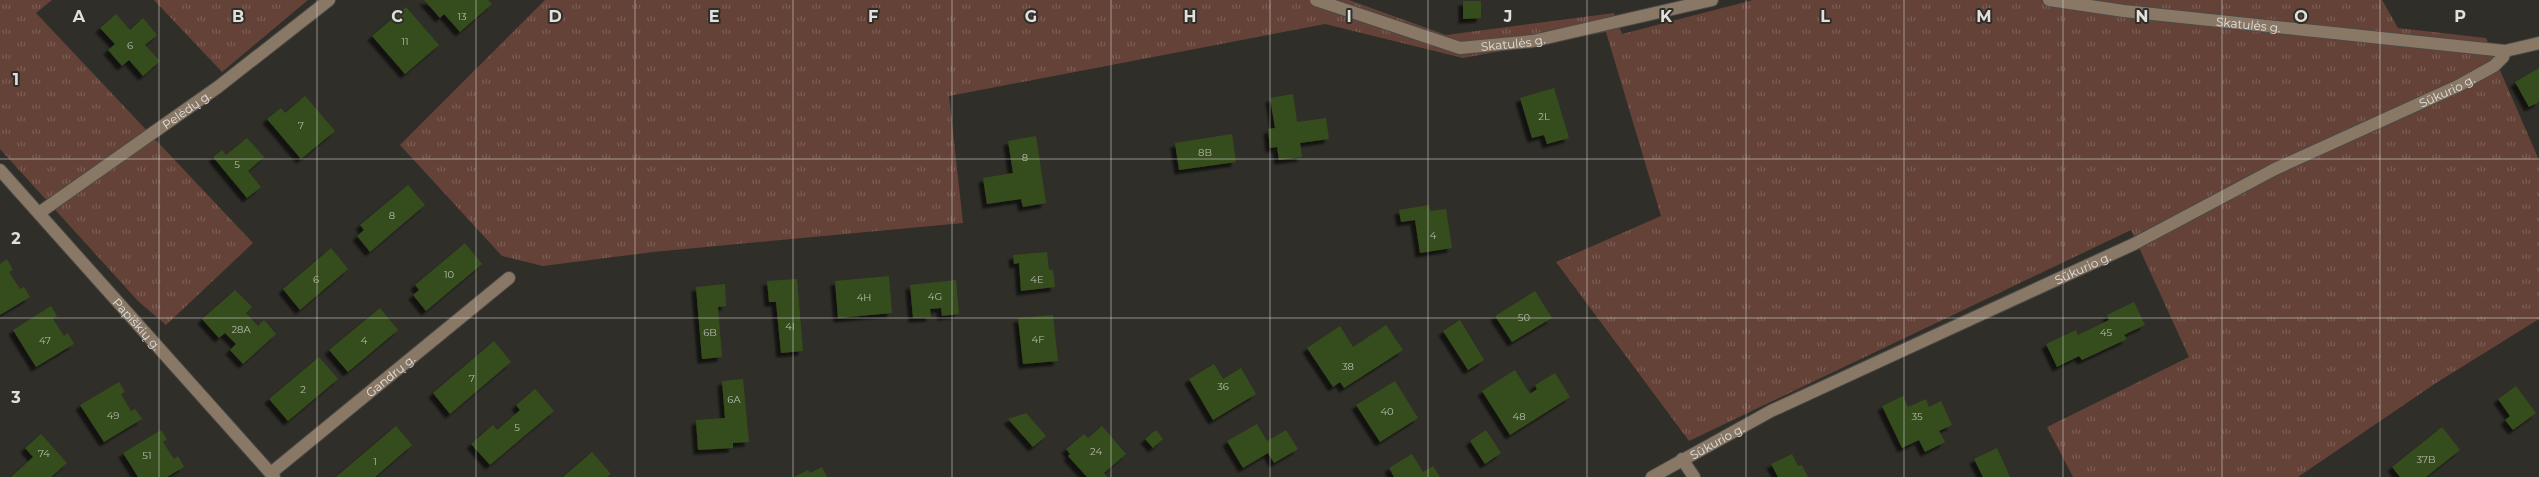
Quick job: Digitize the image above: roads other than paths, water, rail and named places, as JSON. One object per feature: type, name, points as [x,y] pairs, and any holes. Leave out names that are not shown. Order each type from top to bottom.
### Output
[{"type":"street","name":"Pelėdų g.","points":[[39,213],[218,87],[329,0]]},
{"type":"street","name":"Skatulės g.","points":[[1316,0],[1460,48],[1533,41],[1712,0]]},
{"type":"street","name":"Skatulės g.","points":[[2049,0],[2124,12],[2505,51],[2539,43]]},
{"type":"street","name":"Sūkurio g.","points":[[1652,477],[1771,411],[2134,244],[2275,169],[2458,86],[2494,66],[2503,57],[2505,51]]},
{"type":"street","name":"Papiškių g.","points":[[0,170],[273,475]]},
{"type":"street","name":"Gandrų g.","points":[[273,475],[509,278]]},
{"type":"street","points":[[1682,459],[1694,477]]}]
